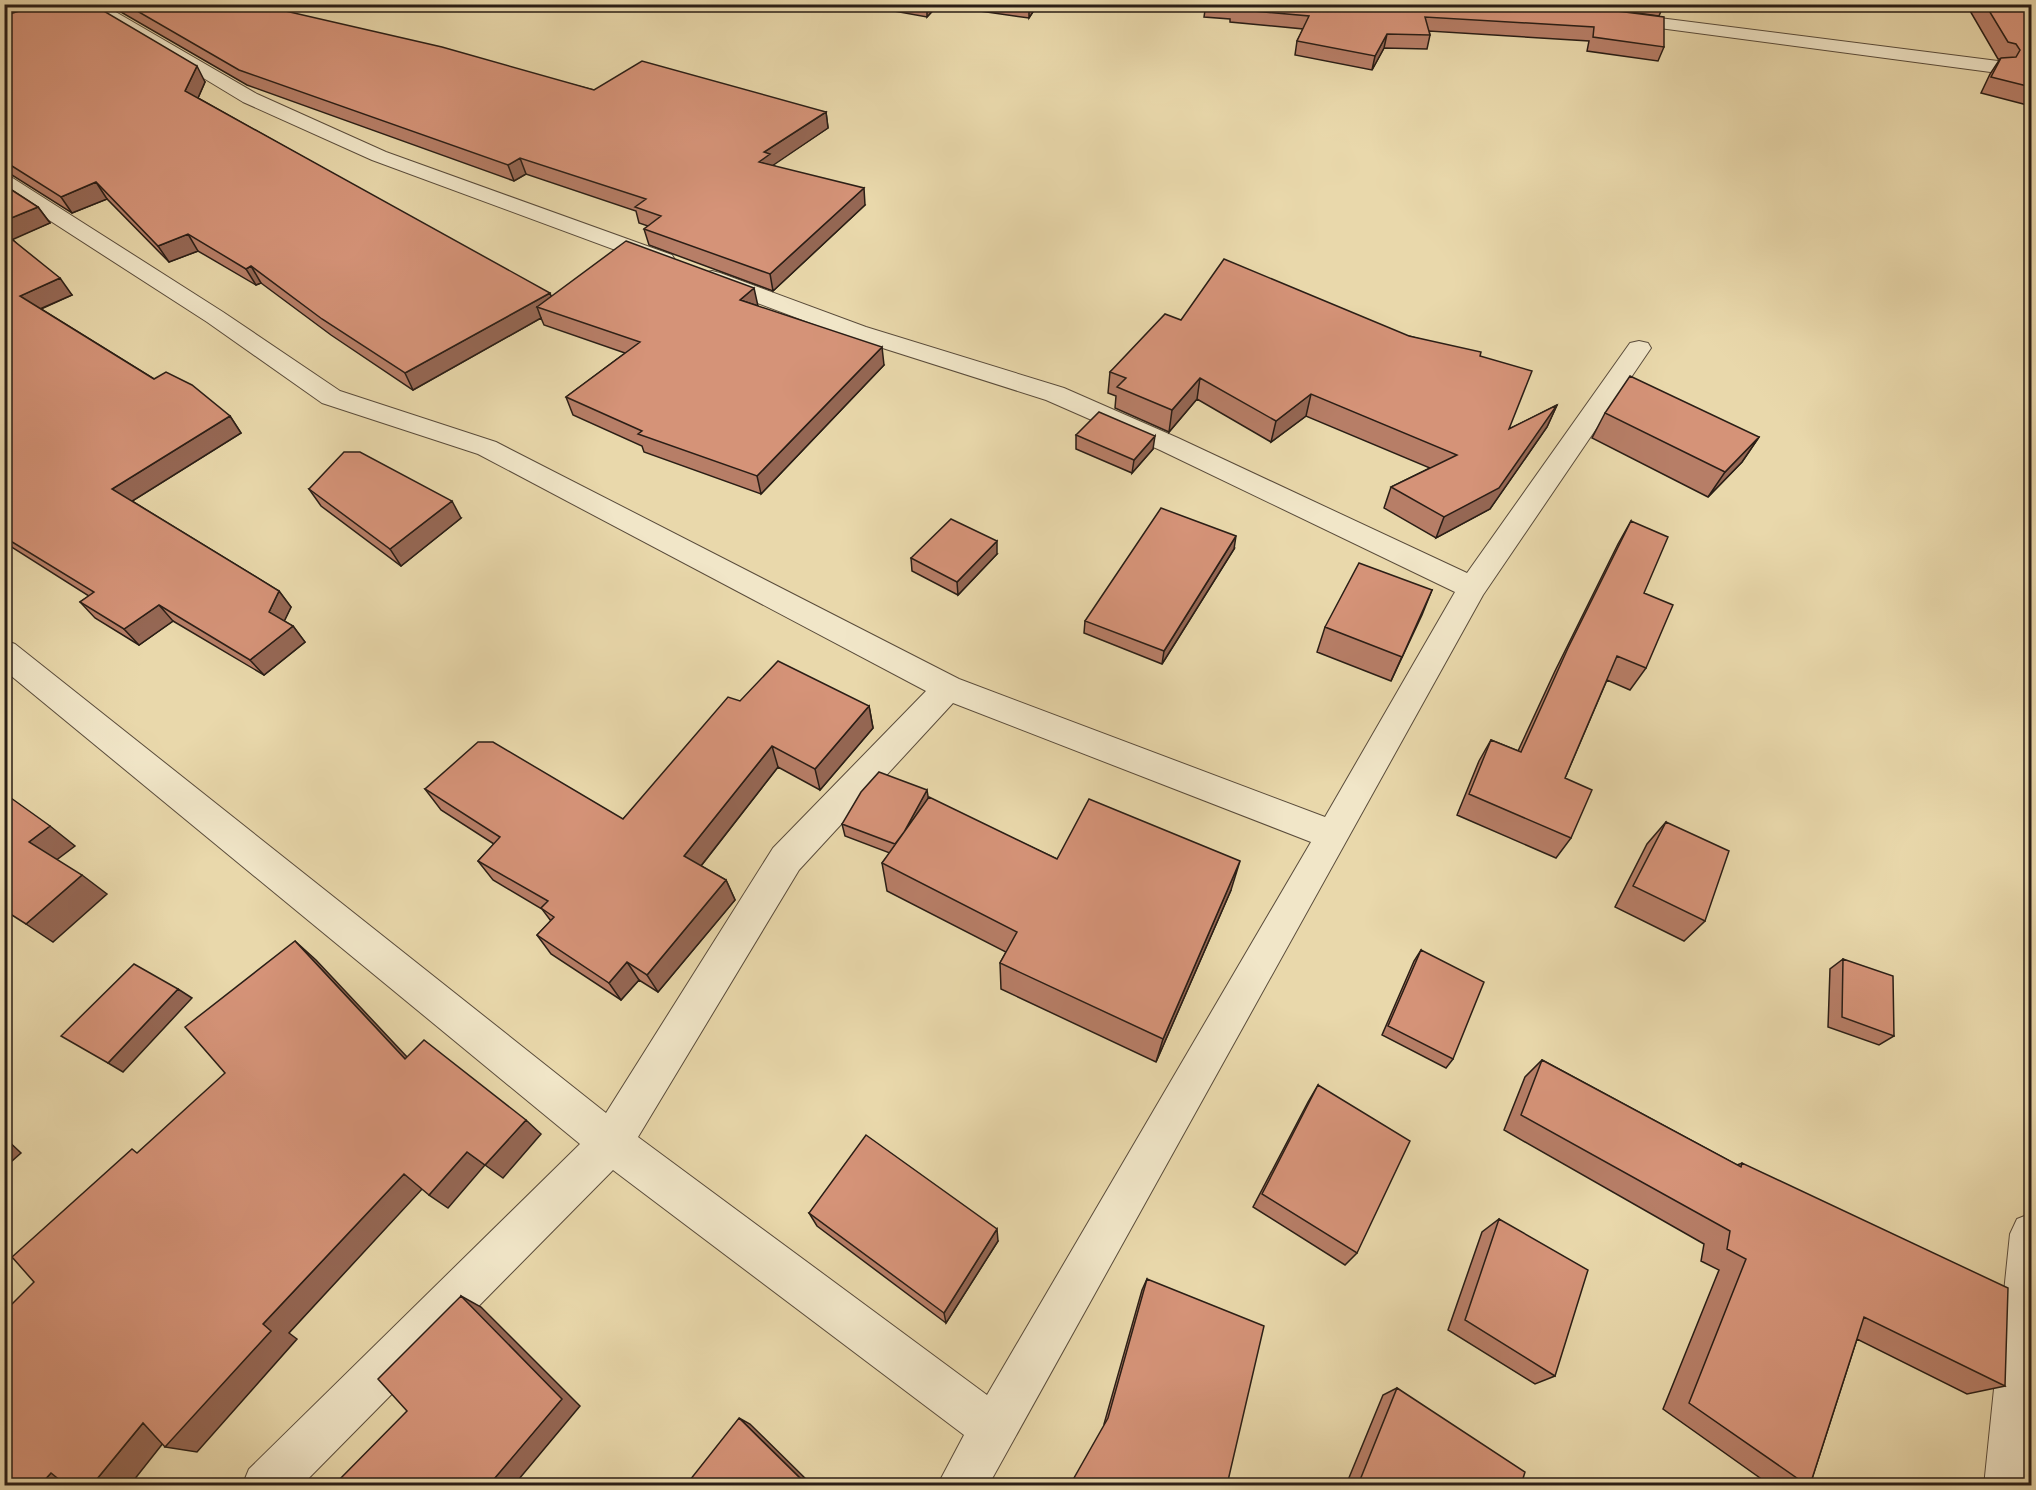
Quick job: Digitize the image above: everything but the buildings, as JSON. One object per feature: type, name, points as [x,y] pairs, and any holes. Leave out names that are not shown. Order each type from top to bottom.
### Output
[{"type":"street","points":[[88,4],[250,98],[379,156],[857,332],[1055,394],[1169,444],[1472,588]]},
{"type":"street","points":[[1600,16],[1998,67]]},
{"type":"street","points":[[4,181],[215,317],[331,397],[487,448],[948,688],[1333,835]]},
{"type":"street","points":[[961,1485],[1472,588],[1639,348]]},
{"type":"street","points":[[4,652],[611,1143],[993,1428]]},
{"type":"street","points":[[267,1485],[611,1143],[786,859],[948,688]]},
{"type":"street","points":[[2008,1485],[2031,1234]]}]
